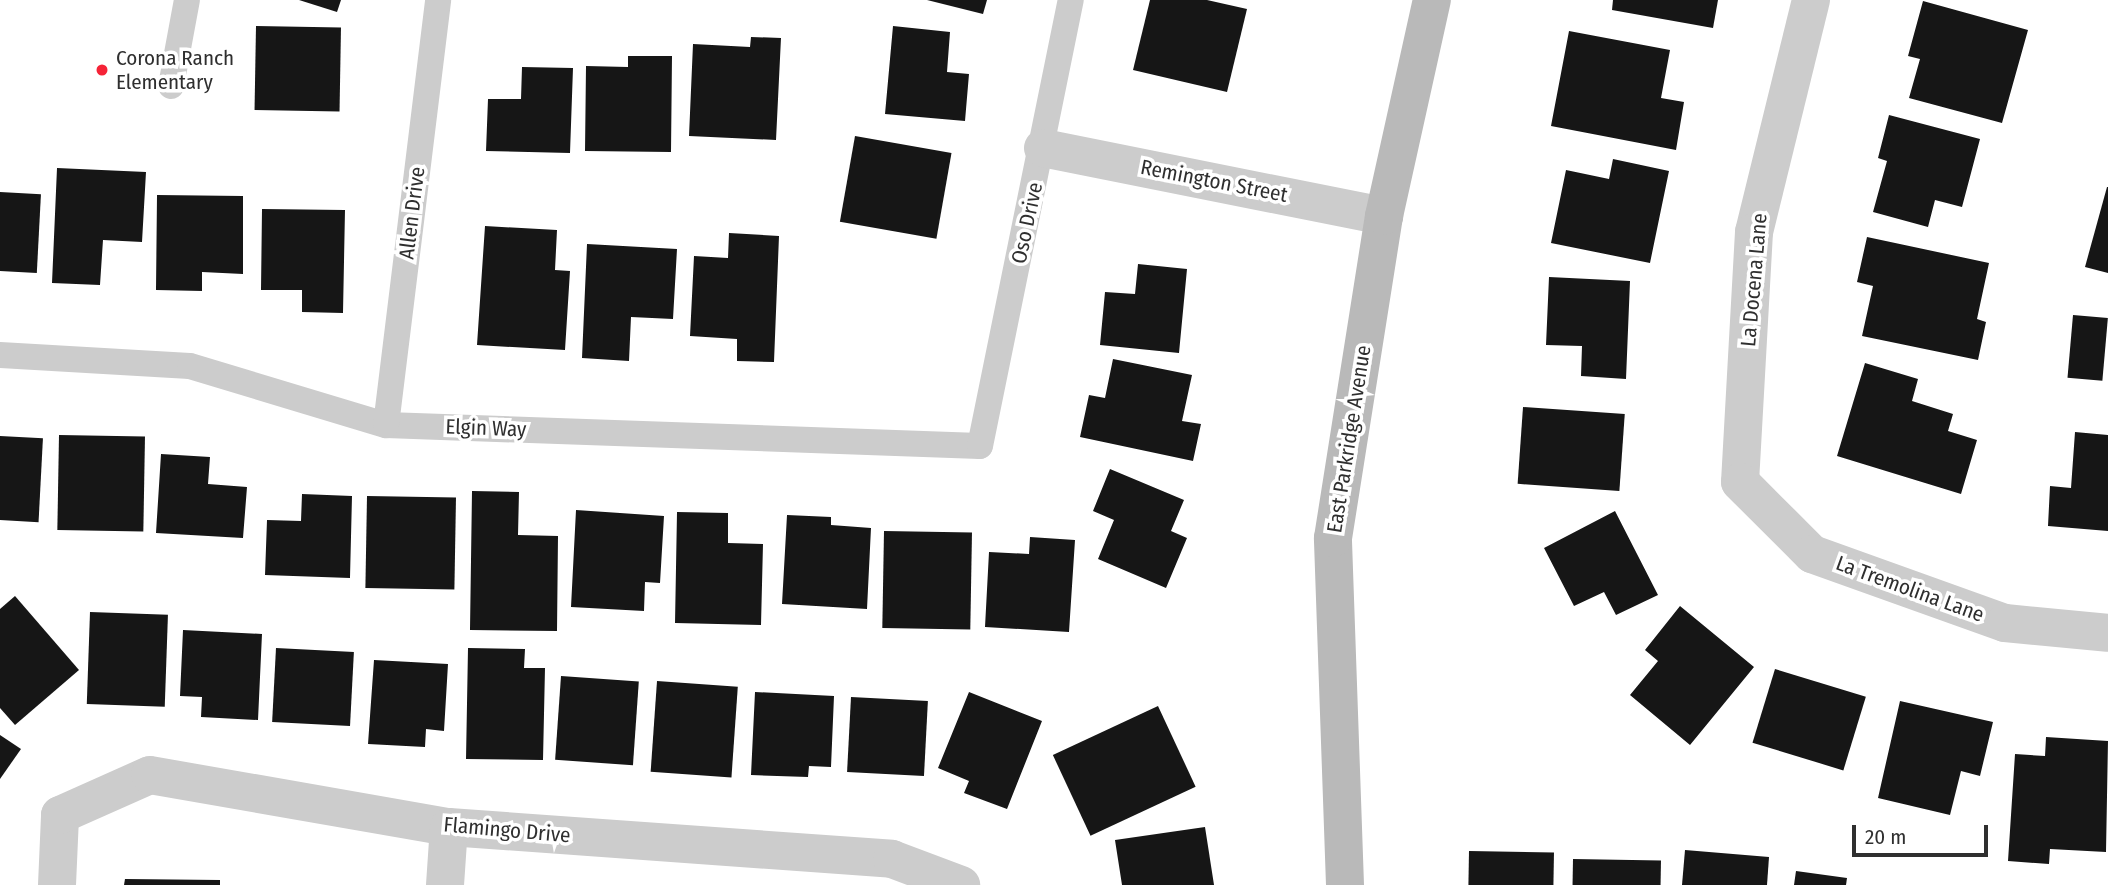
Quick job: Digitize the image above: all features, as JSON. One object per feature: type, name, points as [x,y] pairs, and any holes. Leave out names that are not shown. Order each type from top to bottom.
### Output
[{"type":"main road","name":"East Parkridge Avenue","points":[[1345,885],[1333,538],[1384,216],[1432,0]]},
{"type":"street","name":"La Docena Lane","points":[[1740,482],[1754,232],[1811,0]]},
{"type":"street","name":"Remington Street","points":[[1043,148],[1384,216]]},
{"type":"street","name":"La Tremolina Lane","points":[[1740,482],[1812,554],[2006,623],[2108,633]]},
{"type":"street","name":"Flamingo Drive","points":[[57,885],[60,814],[150,775],[449,827],[892,859],[961,885]]},
{"type":"street","points":[[445,885],[449,827]]},
{"type":"lane","points":[[171,86],[187,0]]},
{"type":"lane","name":"Allen Drive","points":[[386,425],[438,0]]},
{"type":"lane","name":"Oso Drive","points":[[980,446],[1043,148],[1071,0]]},
{"type":"lane","name":"Elgin Way","points":[[0,355],[190,366],[386,425],[980,446]]},
{"type":"building","points":[[299,0],[341,0],[337,12]]},
{"type":"building","points":[[927,0],[987,0],[983,14]]},
{"type":"building","points":[[1150,0],[1207,0],[1247,9],[1227,92],[1133,70]]},
{"type":"building","points":[[1613,0],[1718,0],[1713,28],[1612,10]]},
{"type":"building","points":[[1923,1],[2028,30],[2002,123],[1909,98],[1920,59],[1908,56]]},
{"type":"building","points":[[256,26],[341,27],[340,111],[255,110]]},
{"type":"building","points":[[893,26],[950,32],[947,72],[969,74],[965,121],[885,114]]},
{"type":"building","points":[[1569,31],[1670,50],[1661,98],[1684,102],[1676,150],[1551,126]]},
{"type":"building","points":[[751,37],[781,38],[776,140],[689,136],[693,44],[750,47]]},
{"type":"building","points":[[628,56],[672,56],[671,152],[585,151],[586,66],[628,67]]},
{"type":"building","points":[[522,67],[573,68],[570,153],[486,151],[488,99],[521,99]]},
{"type":"building","points":[[1889,115],[1980,139],[1962,207],[1935,200],[1928,227],[1873,212],[1887,161],[1878,158]]},
{"type":"building","points":[[855,136],[952,153],[936,239],[840,222]]},
{"type":"building","points":[[1613,159],[1669,171],[1650,263],[1551,243],[1566,170],[1609,179]]},
{"type":"building","points":[[57,168],[146,172],[142,242],[103,240],[100,285],[52,283]]},
{"type":"building","points":[[2108,187],[2108,273],[2085,267]]},
{"type":"building","points":[[0,192],[41,194],[37,273],[0,271]]},
{"type":"building","points":[[157,195],[243,196],[243,274],[202,272],[202,291],[156,290]]},
{"type":"building","points":[[262,209],[345,210],[343,313],[302,312],[302,290],[261,290]]},
{"type":"building","points":[[485,226],[557,230],[555,270],[570,271],[565,350],[477,345]]},
{"type":"building","points":[[729,233],[779,236],[774,362],[737,361],[737,339],[690,336],[694,256],[728,258]]},
{"type":"building","points":[[1867,237],[1989,263],[1977,319],[1986,322],[1978,360],[1862,336],[1873,286],[1857,282]]},
{"type":"building","points":[[587,244],[677,249],[673,319],[631,317],[629,361],[582,358]]},
{"type":"building","points":[[1138,264],[1187,269],[1179,353],[1100,345],[1105,292],[1135,294]]},
{"type":"building","points":[[1549,277],[1630,281],[1626,379],[1581,376],[1582,346],[1546,345]]},
{"type":"building","points":[[2073,315],[2108,318],[2102,381],[2068,378]]},
{"type":"building","points":[[1113,359],[1192,375],[1182,421],[1201,424],[1193,461],[1080,437],[1089,395],[1105,398]]},
{"type":"building","points":[[1865,363],[1918,379],[1912,401],[1953,414],[1948,431],[1977,440],[1961,494],[1837,456]]},
{"type":"building","points":[[1523,407],[1625,414],[1619,491],[1518,484]]},
{"type":"building","points":[[2075,432],[2108,435],[2108,531],[2048,526],[2050,486],[2071,488]]},
{"type":"building","points":[[59,435],[145,437],[143,531],[57,530]]},
{"type":"building","points":[[0,436],[43,438],[39,522],[0,520]]},
{"type":"building","points":[[161,454],[210,457],[208,484],[247,487],[243,538],[156,533]]},
{"type":"building","points":[[1110,469],[1184,500],[1171,531],[1187,538],[1166,588],[1098,559],[1114,520],[1093,511]]},
{"type":"building","points":[[472,491],[519,492],[518,535],[558,536],[557,631],[470,630]]},
{"type":"building","points":[[302,494],[352,496],[350,578],[265,575],[267,520],[301,521]]},
{"type":"building","points":[[367,496],[456,498],[454,590],[365,588]]},
{"type":"building","points":[[576,510],[664,516],[660,583],[645,582],[644,611],[571,607]]},
{"type":"building","points":[[1615,511],[1658,595],[1616,615],[1604,592],[1574,606],[1544,548]]},
{"type":"building","points":[[677,512],[728,513],[728,543],[763,544],[761,625],[675,623]]},
{"type":"building","points":[[787,515],[831,517],[831,525],[871,528],[867,609],[782,604]]},
{"type":"building","points":[[884,531],[972,533],[970,630],[882,628]]},
{"type":"building","points":[[1030,537],[1075,540],[1069,632],[985,627],[989,552],[1029,554]]},
{"type":"building","points":[[15,596],[79,670],[15,725],[0,708],[0,609]]},
{"type":"building","points":[[1680,606],[1754,667],[1690,745],[1630,695],[1658,661],[1645,650]]},
{"type":"building","points":[[90,612],[168,615],[165,707],[87,704]]},
{"type":"building","points":[[183,630],[262,634],[258,720],[201,717],[202,697],[180,696]]},
{"type":"building","points":[[276,648],[354,652],[350,726],[272,722]]},
{"type":"building","points":[[468,648],[525,649],[524,668],[545,668],[543,760],[466,759]]},
{"type":"building","points":[[374,660],[448,664],[444,731],[426,729],[425,747],[368,744]]},
{"type":"building","points":[[1775,669],[1866,697],[1843,770],[1752,743]]},
{"type":"building","points":[[561,676],[639,681],[633,765],[555,760]]},
{"type":"building","points":[[657,681],[738,687],[731,777],[651,772]]},
{"type":"building","points":[[755,692],[834,696],[831,767],[809,766],[808,777],[751,775]]},
{"type":"building","points":[[969,692],[1042,721],[1007,809],[964,793],[969,781],[938,768]]},
{"type":"building","points":[[851,697],[928,701],[924,776],[847,772]]},
{"type":"building","points":[[1900,701],[1993,722],[1980,776],[1961,771],[1950,815],[1878,798]]},
{"type":"building","points":[[1158,706],[1196,787],[1090,836],[1053,755]]},
{"type":"building","points":[[0,735],[21,749],[0,779]]},
{"type":"building","points":[[2046,737],[2108,741],[2106,852],[2050,849],[2049,864],[2008,861],[2015,754],[2045,756]]},
{"type":"building","points":[[1205,827],[1214,885],[1122,885],[1115,840]]},
{"type":"building","points":[[1685,850],[1769,857],[1767,885],[1682,885]]},
{"type":"building","points":[[1469,851],[1554,852],[1553,885],[1468,885]]},
{"type":"building","points":[[1573,859],[1661,861],[1661,885],[1573,885]]},
{"type":"building","points":[[1796,871],[1847,878],[1846,885],[1794,885]]},
{"type":"building","points":[[125,879],[220,880],[220,885],[124,885]]},
{"type":"place","name":"Corona Ranch Elementary","points":[[102,70]]}]
